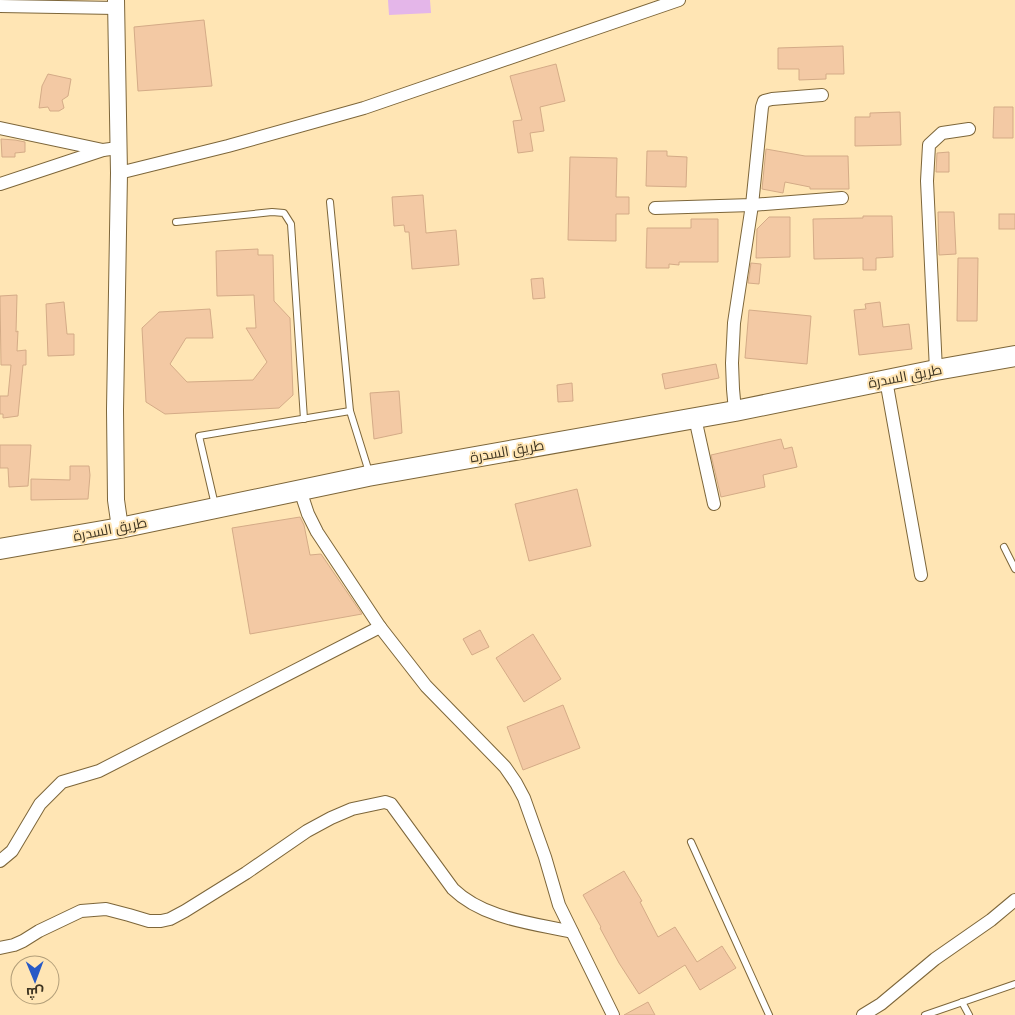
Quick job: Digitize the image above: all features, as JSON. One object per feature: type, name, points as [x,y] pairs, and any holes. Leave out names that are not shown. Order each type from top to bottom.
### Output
[{"type":"main road","name":"طريق السدرة","points":[[0,549],[120,528],[370,476],[735,411],[1015,356]]},
{"type":"street","points":[[119,173],[228,146],[364,108],[679,0]]},
{"type":"street","points":[[0,6],[116,4],[110,149],[119,173],[115,410],[116,500],[120,528]]},
{"type":"street","points":[[735,411],[732,380],[734,330],[752,205],[762,107],[764,101],[772,99],[822,95]]},
{"type":"street","points":[[0,128],[110,149]]},
{"type":"street","points":[[936,370],[927,181],[929,145],[942,133],[969,128]]},
{"type":"street","points":[[0,184],[110,149]]},
{"type":"street","points":[[655,208],[752,205],[842,198]]},
{"type":"street","points":[[886,380],[921,575]]},
{"type":"street","points":[[695,418],[714,504]]},
{"type":"street","points":[[300,490],[308,514],[317,532],[380,627],[426,686],[505,767],[516,783],[524,798],[542,849],[559,905],[613,1015]]},
{"type":"street","points":[[0,861],[12,851],[40,804],[62,782],[99,772],[380,627]]},
{"type":"street","points":[[0,948],[23,941],[39,931],[81,911],[106,909],[149,921],[161,922],[170,919],[246,873],[307,831],[331,818],[352,810],[385,802],[391,804],[461,896],[497,914],[572,932]]},
{"type":"street","points":[[863,1015],[881,1004],[935,959],[991,920],[1015,900]]},
{"type":"lane","points":[[330,202],[350,411],[370,476]]},
{"type":"lane","points":[[176,222],[272,212],[284,213],[288,218],[291,224],[304,419]]},
{"type":"lane","points":[[215,508],[199,436],[350,411]]},
{"type":"lane","points":[[1004,547],[1015,569]]},
{"type":"lane","points":[[691,842],[769,1015]]},
{"type":"lane","points":[[925,1015],[1015,984]]},
{"type":"lane","points":[[962,1002],[969,1015]]},
{"type":"shaded area","points":[[388,0],[430,0],[431,13],[389,15]]},
{"type":"building","points":[[204,20],[212,86],[138,91],[134,27]]},
{"type":"building","points":[[843,46],[844,74],[826,74],[826,79],[799,80],[799,69],[778,69],[778,48]]},
{"type":"building","points":[[556,64],[565,101],[540,107],[544,131],[530,133],[533,151],[518,153],[513,121],[522,120],[510,76]]},
{"type":"building","points":[[48,74],[71,79],[68,96],[62,100],[64,108],[59,111],[50,111],[48,107],[39,108],[42,86]]},
{"type":"building","points":[[994,107],[1013,107],[1013,138],[993,138]]},
{"type":"building","points":[[900,112],[901,145],[855,146],[855,117],[870,117],[870,113]]},
{"type":"building","points":[[1,139],[25,142],[25,152],[15,153],[15,157],[2,157]]},
{"type":"building","points":[[766,149],[805,156],[848,156],[849,189],[810,189],[810,187],[785,182],[783,193],[762,189]]},
{"type":"building","points":[[647,151],[667,151],[667,156],[687,157],[686,187],[646,186]]},
{"type":"building","points":[[949,152],[949,172],[936,172],[937,153]]},
{"type":"building","points":[[570,157],[617,158],[616,197],[629,197],[629,214],[616,214],[616,241],[568,240]]},
{"type":"building","points":[[423,195],[426,233],[456,230],[459,265],[412,269],[409,232],[405,232],[404,225],[394,226],[392,197]]},
{"type":"building","points":[[938,212],[954,212],[956,254],[939,255]]},
{"type":"building","points":[[999,214],[1015,214],[1015,229],[999,229]]},
{"type":"building","points":[[863,216],[892,216],[893,257],[876,258],[876,270],[863,270],[863,258],[814,259],[813,219],[863,218]]},
{"type":"building","points":[[769,217],[790,217],[790,257],[756,258],[757,229]]},
{"type":"building","points":[[691,219],[718,219],[718,262],[679,262],[679,265],[669,264],[669,268],[646,268],[647,228],[691,228]]},
{"type":"building","points":[[258,249],[258,255],[273,255],[274,301],[290,318],[293,395],[279,408],[165,414],[146,402],[142,328],[159,312],[210,309],[213,338],[186,338],[170,364],[187,382],[253,380],[267,362],[246,328],[256,328],[254,295],[217,296],[216,251]]},
{"type":"building","points":[[958,258],[978,258],[977,321],[957,321]]},
{"type":"building","points":[[751,263],[761,264],[759,284],[748,283]]},
{"type":"building","points":[[543,278],[545,298],[533,299],[531,279]]},
{"type":"building","points":[[17,295],[17,351],[26,350],[26,365],[23,365],[18,416],[3,418],[3,414],[0,414],[0,396],[8,396],[11,365],[1,365],[0,296]]},
{"type":"building","points":[[64,302],[67,334],[74,334],[74,355],[48,356],[46,304]]},
{"type":"building","points":[[880,302],[883,327],[909,324],[912,349],[859,355],[854,310],[866,309],[865,304]]},
{"type":"building","points":[[749,310],[811,316],[807,364],[745,358]]},
{"type":"building","points":[[716,364],[719,378],[665,389],[662,374]]},
{"type":"building","points":[[572,383],[573,401],[558,402],[557,385]]},
{"type":"building","points":[[399,391],[402,433],[374,439],[370,393]]},
{"type":"building","points":[[781,439],[784,449],[792,447],[797,467],[763,475],[765,487],[721,497],[711,455]]},
{"type":"building","points":[[0,445],[31,445],[28,486],[9,487],[8,468],[0,468]]},
{"type":"building","points":[[70,466],[89,466],[88,499],[31,500],[31,479],[70,480]]},
{"type":"building","points":[[577,489],[591,546],[529,561],[515,504]]},
{"type":"building","points":[[300,517],[304,525],[310,555],[321,554],[362,614],[250,634],[232,528]]},
{"type":"building","points":[[480,630],[489,647],[472,655],[463,639]]},
{"type":"building","points":[[533,634],[561,679],[524,702],[496,658]]},
{"type":"building","points":[[563,705],[580,748],[523,770],[507,727]]},
{"type":"building","points":[[624,871],[642,901],[640,902],[658,937],[675,927],[697,962],[722,946],[736,968],[700,990],[685,965],[639,994],[619,963],[583,895]]},
{"type":"building","points":[[648,1002],[655,1015],[624,1015]]}]
